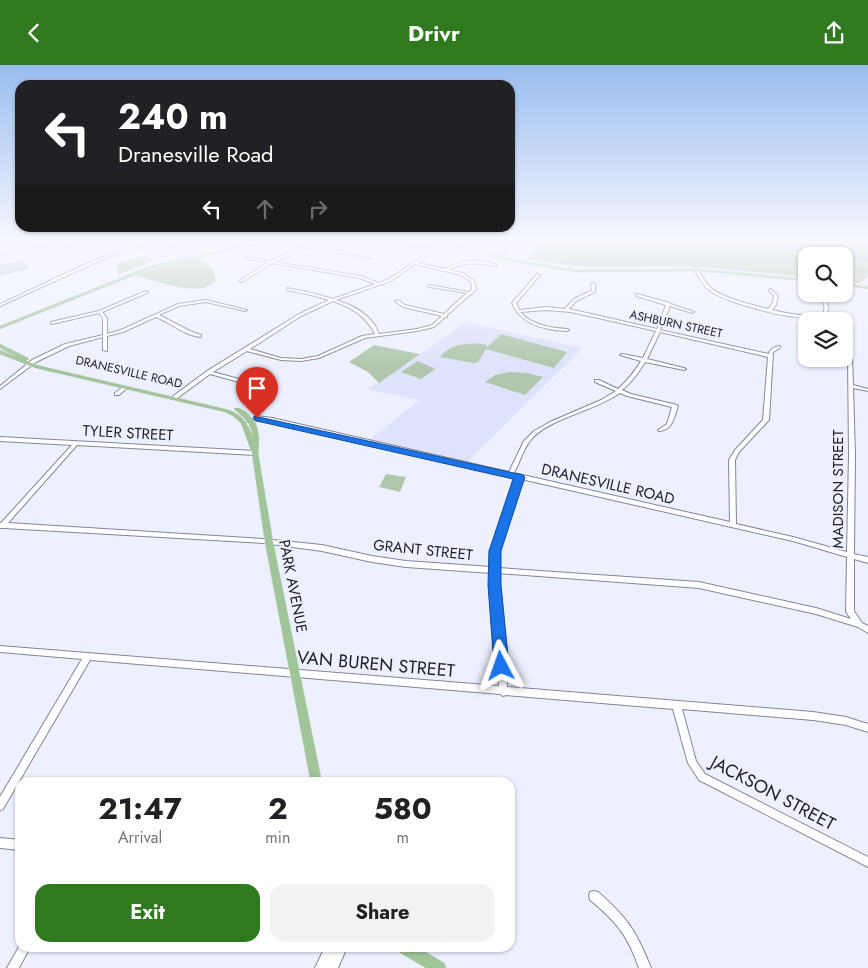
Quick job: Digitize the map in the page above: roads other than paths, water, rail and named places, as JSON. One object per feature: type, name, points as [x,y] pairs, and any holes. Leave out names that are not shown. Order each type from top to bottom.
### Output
[{"type":"main road","points":[[0,326],[102,284]]},
{"type":"main road","points":[[0,326],[108,284]]},
{"type":"main road","points":[[853,284],[868,287]]},
{"type":"main road","name":"DRANESVILLE ROAD","points":[[0,346],[32,363],[176,397],[233,413],[251,423]]},
{"type":"main road","name":"DRANESVILLE ROAD","points":[[0,352],[32,363],[125,388],[176,397]]},
{"type":"main road","name":"PARK AVENUE","points":[[251,423],[249,442],[254,453],[269,542],[316,777]]},
{"type":"main road","points":[[412,952],[439,968]]},
{"type":"street","points":[[0,305],[47,284]]},
{"type":"street","points":[[176,397],[209,372],[300,315],[332,300],[378,284]]},
{"type":"street","points":[[246,349],[281,359],[312,359],[335,352],[359,339],[377,334],[423,329],[438,323],[446,316],[471,293],[475,287],[474,284]]},
{"type":"street","points":[[530,284],[515,301],[514,306],[517,311],[537,325],[567,330]]},
{"type":"street","points":[[568,309],[575,300],[594,291],[593,284]]},
{"type":"street","points":[[705,284],[714,291],[770,310],[801,317],[824,316],[827,310],[824,302]]},
{"type":"street","points":[[430,286],[471,293]]},
{"type":"street","points":[[288,289],[319,294],[332,300],[368,320],[377,334]]},
{"type":"street","points":[[770,310],[774,305],[776,296],[771,290]]},
{"type":"street","points":[[52,323],[100,312],[146,293]]},
{"type":"street","points":[[637,295],[692,312]]},
{"type":"street","points":[[0,388],[32,363],[74,342],[122,331],[174,306],[195,301],[211,302],[245,310]]},
{"type":"street","points":[[397,301],[404,306],[446,316]]},
{"type":"street","points":[[510,475],[527,441],[536,432],[619,391],[634,378],[645,360],[669,304]]},
{"type":"street","name":"ASHBURN STREET","points":[[517,311],[545,308],[568,309],[771,356]]},
{"type":"street","points":[[100,312],[105,318],[105,350]]},
{"type":"street","points":[[156,315],[189,333],[200,336]]},
{"type":"street","points":[[733,525],[732,460],[737,451],[766,420],[771,356],[773,350],[778,347]]},
{"type":"street","points":[[622,355],[684,369]]},
{"type":"street","name":"MADISON STREET","points":[[850,367],[850,612],[860,625]]},
{"type":"street","points":[[209,372],[263,387]]},
{"type":"street","points":[[597,381],[619,391],[675,406],[669,425],[661,430]]},
{"type":"street","points":[[850,386],[868,390]]},
{"type":"street","points":[[117,395],[125,388]]},
{"type":"street","name":"DRANESVILLE ROAD","points":[[251,423],[272,420],[733,525],[850,553],[868,560]]},
{"type":"street","name":"TYLER STREET","points":[[0,439],[254,453]]},
{"type":"street","points":[[1,526],[76,443]]},
{"type":"street","points":[[503,692],[494,571],[498,536],[519,477]]},
{"type":"street","name":"GRANT STREET","points":[[1,526],[269,542],[322,548],[386,562],[717,588],[816,611],[860,625],[868,630]]},
{"type":"street","name":"VAN BUREN STREET","points":[[0,649],[831,718],[868,729]]},
{"type":"street","points":[[17,777],[88,656]]},
{"type":"street","name":"JACKSON STREET","points":[[677,706],[692,763],[702,777],[868,862]]},
{"type":"street","points":[[0,806],[15,780]]},
{"type":"street","points":[[0,843],[15,844]]},
{"type":"street","points":[[594,896],[619,917],[636,941],[645,968]]},
{"type":"street","points":[[13,968],[22,952]]},
{"type":"street","points":[[321,968],[329,952]]},
{"type":"street","points":[[332,968],[340,952]]}]
